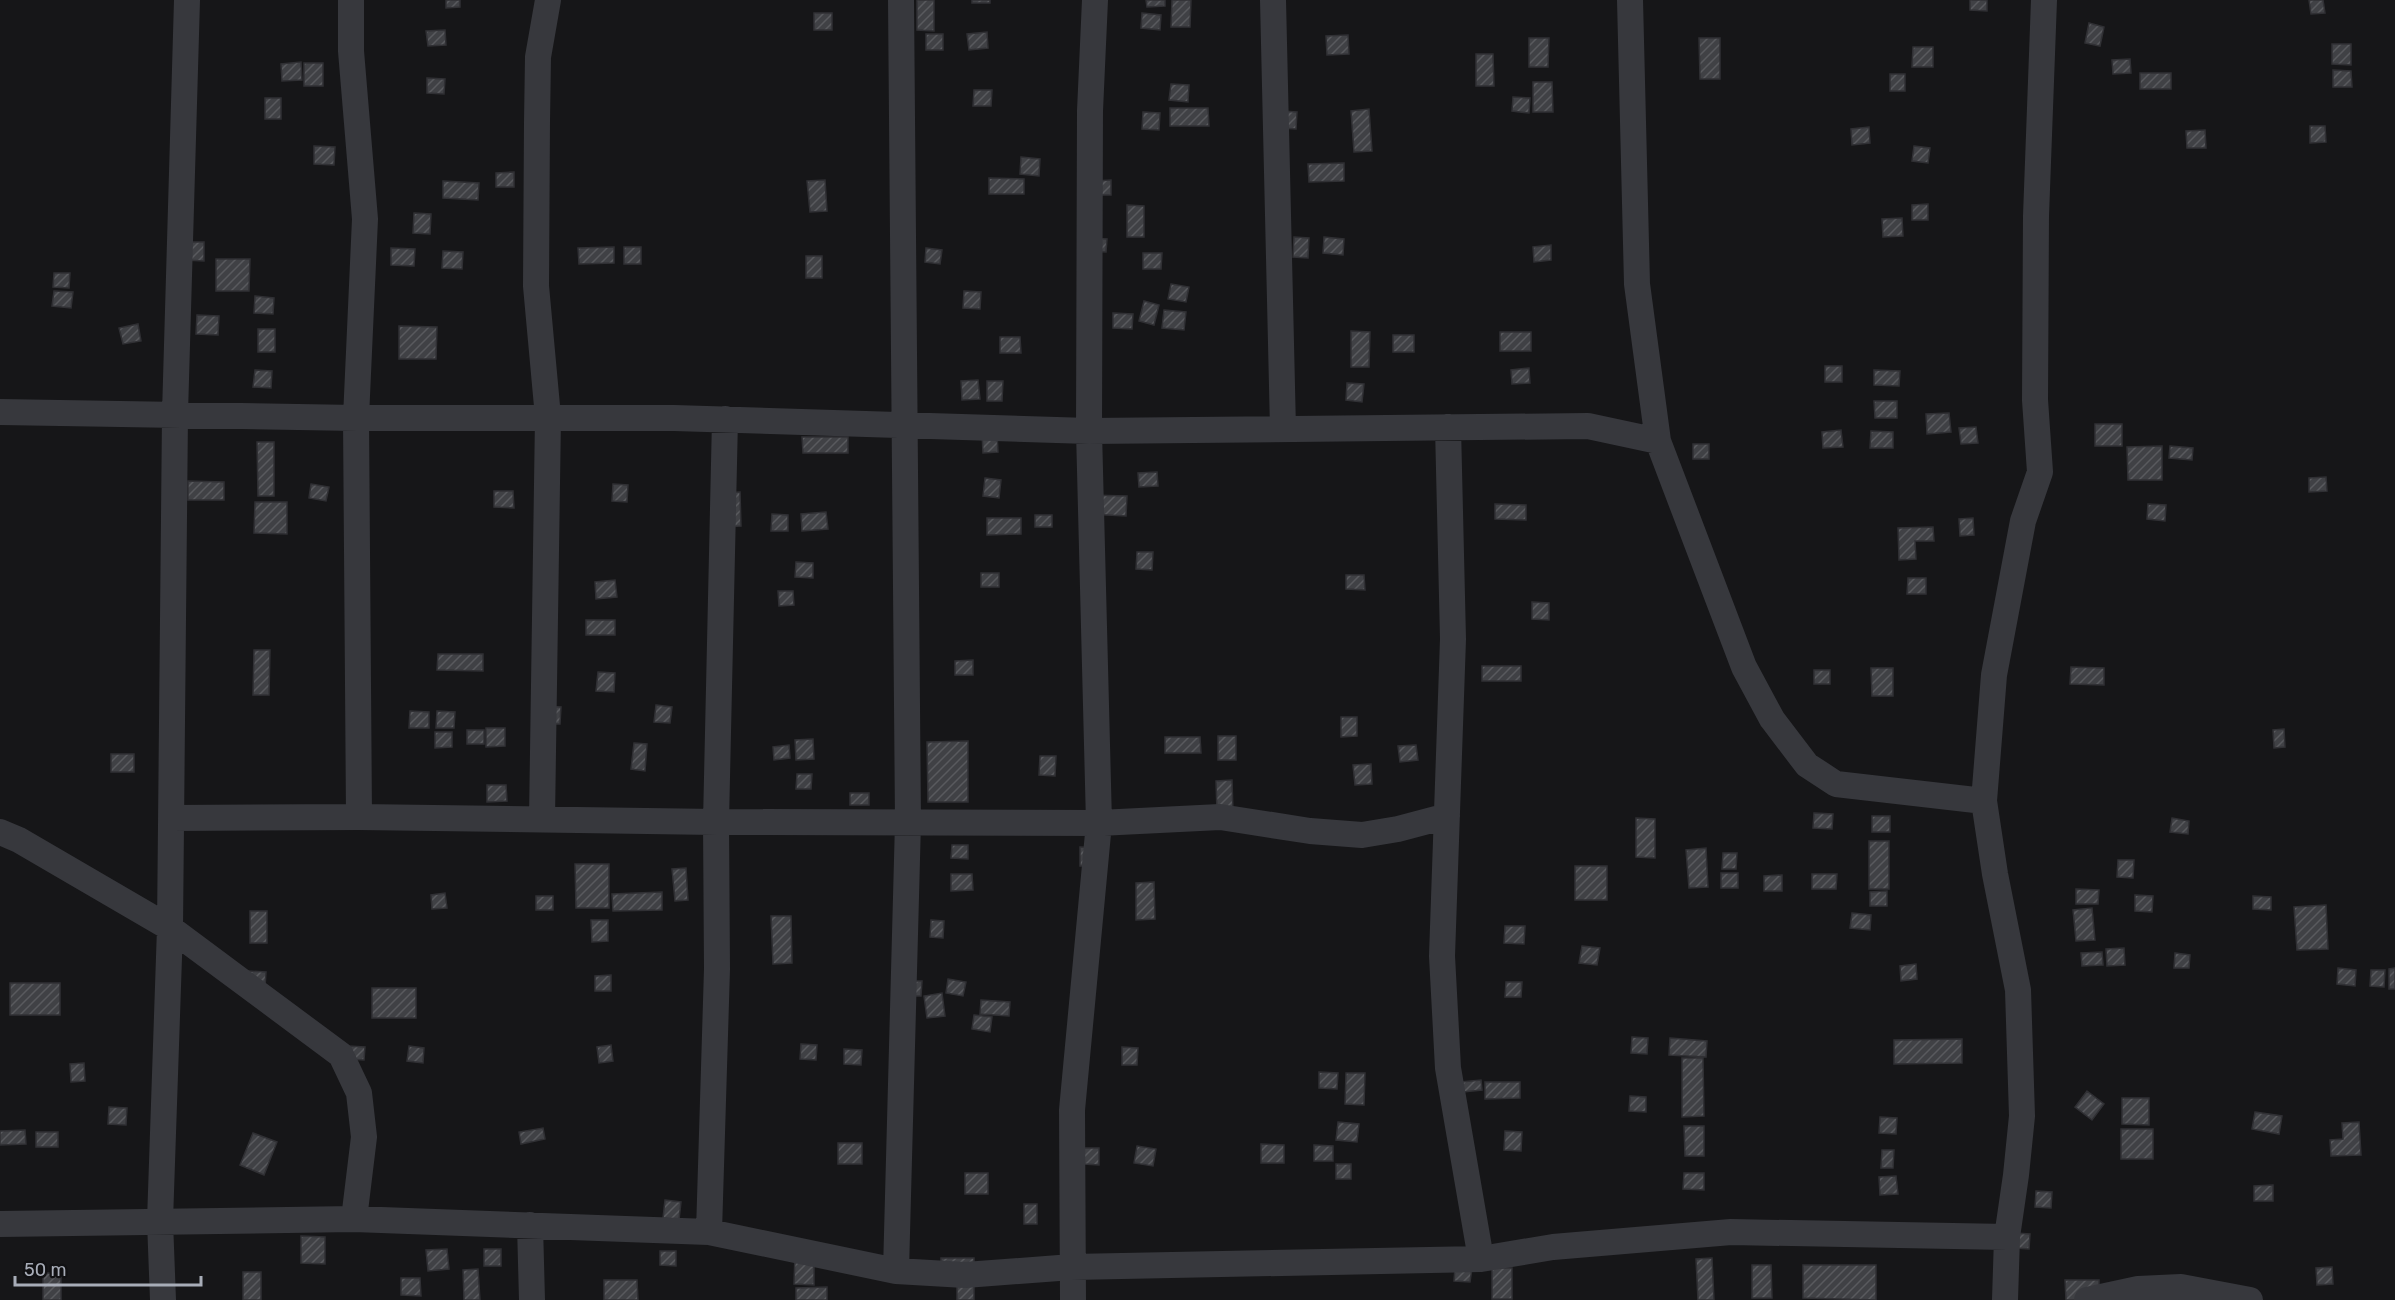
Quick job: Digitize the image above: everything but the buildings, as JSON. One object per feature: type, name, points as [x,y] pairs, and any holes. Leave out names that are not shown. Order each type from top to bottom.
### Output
[{"type":"street","points":[[163,1300],[160,1221],[170,928],[175,414],[187,0]]},
{"type":"street","points":[[351,0],[351,51],[365,219],[356,418],[359,817]]},
{"type":"street","points":[[542,819],[548,417],[536,286],[538,57],[548,0]]},
{"type":"street","points":[[896,1271],[908,822],[901,0]]},
{"type":"street","points":[[1073,1300],[1072,1110],[1100,824],[1089,431],[1090,111],[1095,0]]},
{"type":"street","points":[[1274,0],[1283,429]]},
{"type":"street","points":[[1630,0],[1637,284],[1658,441],[1744,667],[1772,719],[1807,765],[1836,784],[1984,801]]},
{"type":"street","points":[[2005,1300],[2007,1237],[2022,1116],[2018,990],[1995,874],[1984,801],[1994,675],[2023,521],[2040,472],[2035,400],[2036,228],[2044,0]]},
{"type":"street","points":[[0,412],[356,418],[725,419],[1089,431],[1588,426],[1658,441]]},
{"type":"street","points":[[709,1232],[717,969],[716,822],[725,419]]},
{"type":"street","points":[[1448,427],[1453,639],[1442,956],[1448,1068],[1481,1259]]},
{"type":"street","points":[[171,818],[359,817],[1100,824],[1220,817],[1310,831],[1362,835],[1398,829],[1447,816]]},
{"type":"street","points":[[0,832],[19,840],[170,928],[341,1055],[359,1093],[364,1137],[354,1219]]},
{"type":"street","points":[[0,1224],[354,1219],[709,1232],[896,1271],[965,1275],[1072,1267],[1481,1259],[1553,1247],[1731,1232],[2007,1237]]},
{"type":"street","points":[[530,1226],[532,1300]]},
{"type":"street","points":[[2087,1300],[2138,1289],[2181,1287],[2219,1297],[2250,1300]]}]
